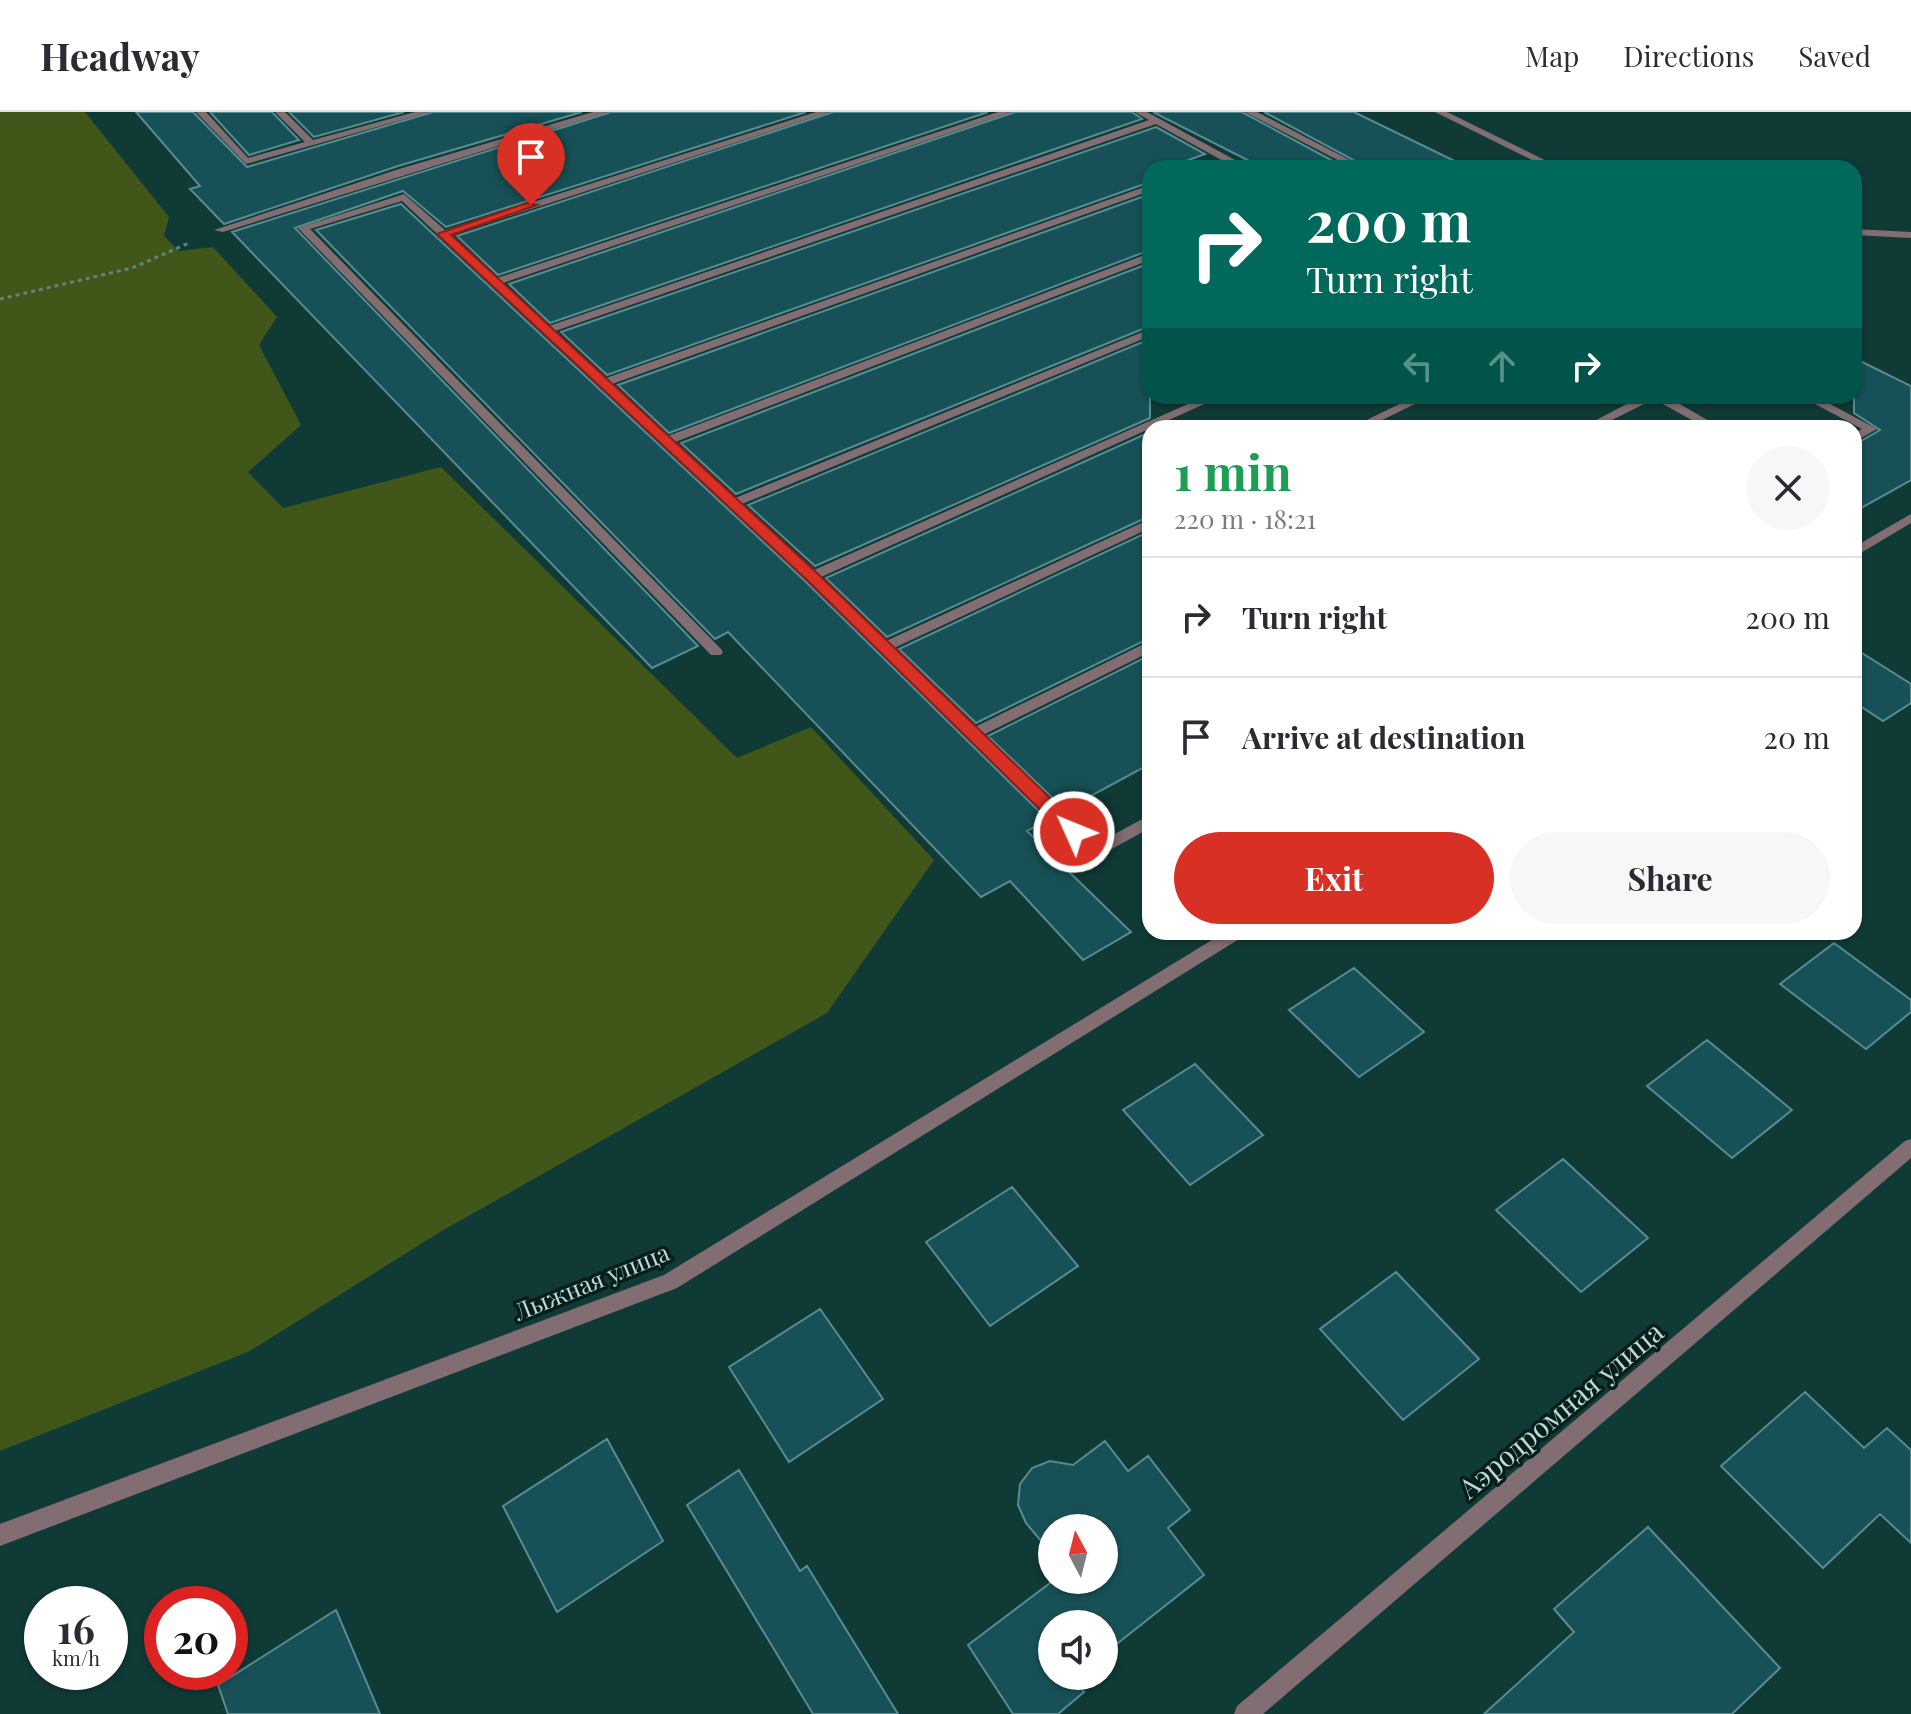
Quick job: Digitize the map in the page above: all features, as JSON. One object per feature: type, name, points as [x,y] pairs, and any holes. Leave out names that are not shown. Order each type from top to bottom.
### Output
[{"type":"street","points":[[201,112],[246,161],[425,112]]},
{"type":"street","points":[[280,112],[311,143]]},
{"type":"street","points":[[219,230],[402,171],[603,112]]},
{"type":"street","points":[[443,234],[825,112]]},
{"type":"street","points":[[495,282],[1007,112]]},
{"type":"street","points":[[1140,112],[1220,160]]},
{"type":"street","points":[[1250,112],[1344,160]]},
{"type":"street","points":[[1440,112],[1539,160]]},
{"type":"street","points":[[547,330],[1156,121]]},
{"type":"street","points":[[604,383],[1142,191]]},
{"type":"street","points":[[716,652],[303,228],[404,197],[812,576],[1094,852],[1142,825]]},
{"type":"street","points":[[1862,232],[1911,235]]},
{"type":"street","points":[[666,441],[1142,259]]},
{"type":"street","points":[[733,503],[1142,335]]},
{"type":"street","points":[[1162,420],[1198,404]]},
{"type":"street","points":[[1373,420],[1408,404]]},
{"type":"street","points":[[1604,420],[1637,404]]},
{"type":"street","points":[[1669,404],[1700,420]]},
{"type":"street","points":[[1822,404],[1853,420]]},
{"type":"street","points":[[1862,424],[1871,429],[1862,434]]},
{"type":"street","points":[[812,576],[1142,429]]},
{"type":"street","points":[[1862,548],[1911,518]]},
{"type":"street","points":[[884,647],[1142,527]]},
{"type":"street","points":[[973,734],[1142,650]]},
{"type":"street","name":"Лыжная улица","points":[[0,1535],[670,1282],[1225,940]]},
{"type":"street","name":"Аэродромная улица","points":[[1245,1714],[1911,1147]]},
{"type":"path","points":[[0,299],[132,268],[219,230]]},
{"type":"green space","points":[[0,112],[85,112],[169,217],[164,236],[179,251],[213,247],[277,317],[259,345],[301,425],[248,472],[283,508],[441,467],[737,758],[811,727],[934,860],[827,1013],[440,1232],[250,1351],[0,1451]]},
{"type":"building","points":[[136,112],[193,112],[247,167],[433,112],[582,112],[398,166],[224,224],[190,189],[200,186]]},
{"type":"building","points":[[210,112],[272,112],[299,140],[249,155]]},
{"type":"building","points":[[289,112],[404,112],[314,137]]},
{"type":"building","points":[[611,112],[806,112],[446,227],[403,191],[295,228],[698,646],[652,668],[232,232]]},
{"type":"building","points":[[833,112],[988,112],[498,275],[457,236]]},
{"type":"building","points":[[1015,112],[1132,112],[1142,119],[550,323],[509,284]]},
{"type":"building","points":[[1153,112],[1242,112],[1331,160],[1247,160]]},
{"type":"building","points":[[1264,112],[1354,112],[1453,160],[1353,160]]},
{"type":"building","points":[[1156,127],[1205,154],[1189,160],[1142,160],[1142,185],[607,375],[561,332]]},
{"type":"building","points":[[1142,197],[1142,253],[669,433],[618,385]]},
{"type":"building","points":[[401,204],[805,581],[1048,820],[1027,831],[1131,932],[1083,960],[1010,881],[981,897],[728,632],[715,639],[316,230]]},
{"type":"building","points":[[1142,266],[1142,329],[736,494],[681,443]]},
{"type":"building","points":[[1142,342],[1142,404],[1150,404],[1150,418],[815,566],[748,505]]},
{"type":"building","points":[[1862,362],[1911,386],[1911,480],[1862,508],[1862,440],[1880,430],[1854,413],[1854,404],[1862,404]]},
{"type":"building","points":[[1142,436],[1142,520],[887,637],[826,578]]},
{"type":"building","points":[[1142,535],[1142,642],[976,723],[899,649]]},
{"type":"building","points":[[1862,653],[1911,684],[1911,703],[1883,721],[1862,707]]},
{"type":"building","points":[[1142,659],[1142,768],[1065,810],[988,736]]},
{"type":"building","points":[[1834,943],[1911,1000],[1911,1012],[1866,1049],[1780,984]]},
{"type":"building","points":[[1354,968],[1424,1032],[1359,1077],[1289,1010]]},
{"type":"building","points":[[1707,1040],[1792,1110],[1732,1158],[1647,1086]]},
{"type":"building","points":[[1195,1064],[1263,1135],[1190,1185],[1123,1110]]},
{"type":"building","points":[[1563,1159],[1648,1238],[1581,1292],[1496,1210]]},
{"type":"building","points":[[1012,1187],[1078,1266],[990,1326],[926,1242]]},
{"type":"building","points":[[1396,1272],[1479,1359],[1403,1420],[1320,1329]]},
{"type":"building","points":[[820,1309],[883,1399],[789,1462],[729,1367]]},
{"type":"building","points":[[1805,1392],[1864,1448],[1887,1428],[1911,1450],[1911,1543],[1880,1514],[1823,1568],[1721,1466]]},
{"type":"building","points":[[607,1439],[663,1541],[557,1612],[503,1506]]},
{"type":"building","points":[[1105,1441],[1128,1471],[1148,1456],[1190,1510],[1168,1528],[1204,1575],[1118,1643],[1118,1610],[1038,1610],[1038,1690],[1084,1692],[1058,1714],[1013,1714],[968,1645],[1038,1592],[1118,1594],[1118,1514],[1038,1514],[1038,1537],[1026,1523],[1018,1505],[1020,1484],[1032,1468],[1050,1461],[1073,1465]]},
{"type":"building","points":[[739,1470],[800,1571],[807,1566],[898,1714],[813,1714],[687,1505]]},
{"type":"building","points":[[1648,1527],[1780,1668],[1732,1714],[1484,1714],[1574,1632],[1554,1609]]},
{"type":"building","points":[[336,1610],[380,1714],[228,1714],[220,1690],[248,1690],[248,1666]]},
{"type":"route","points":[[531,205],[443,234],[812,576],[1074,832]]}]
